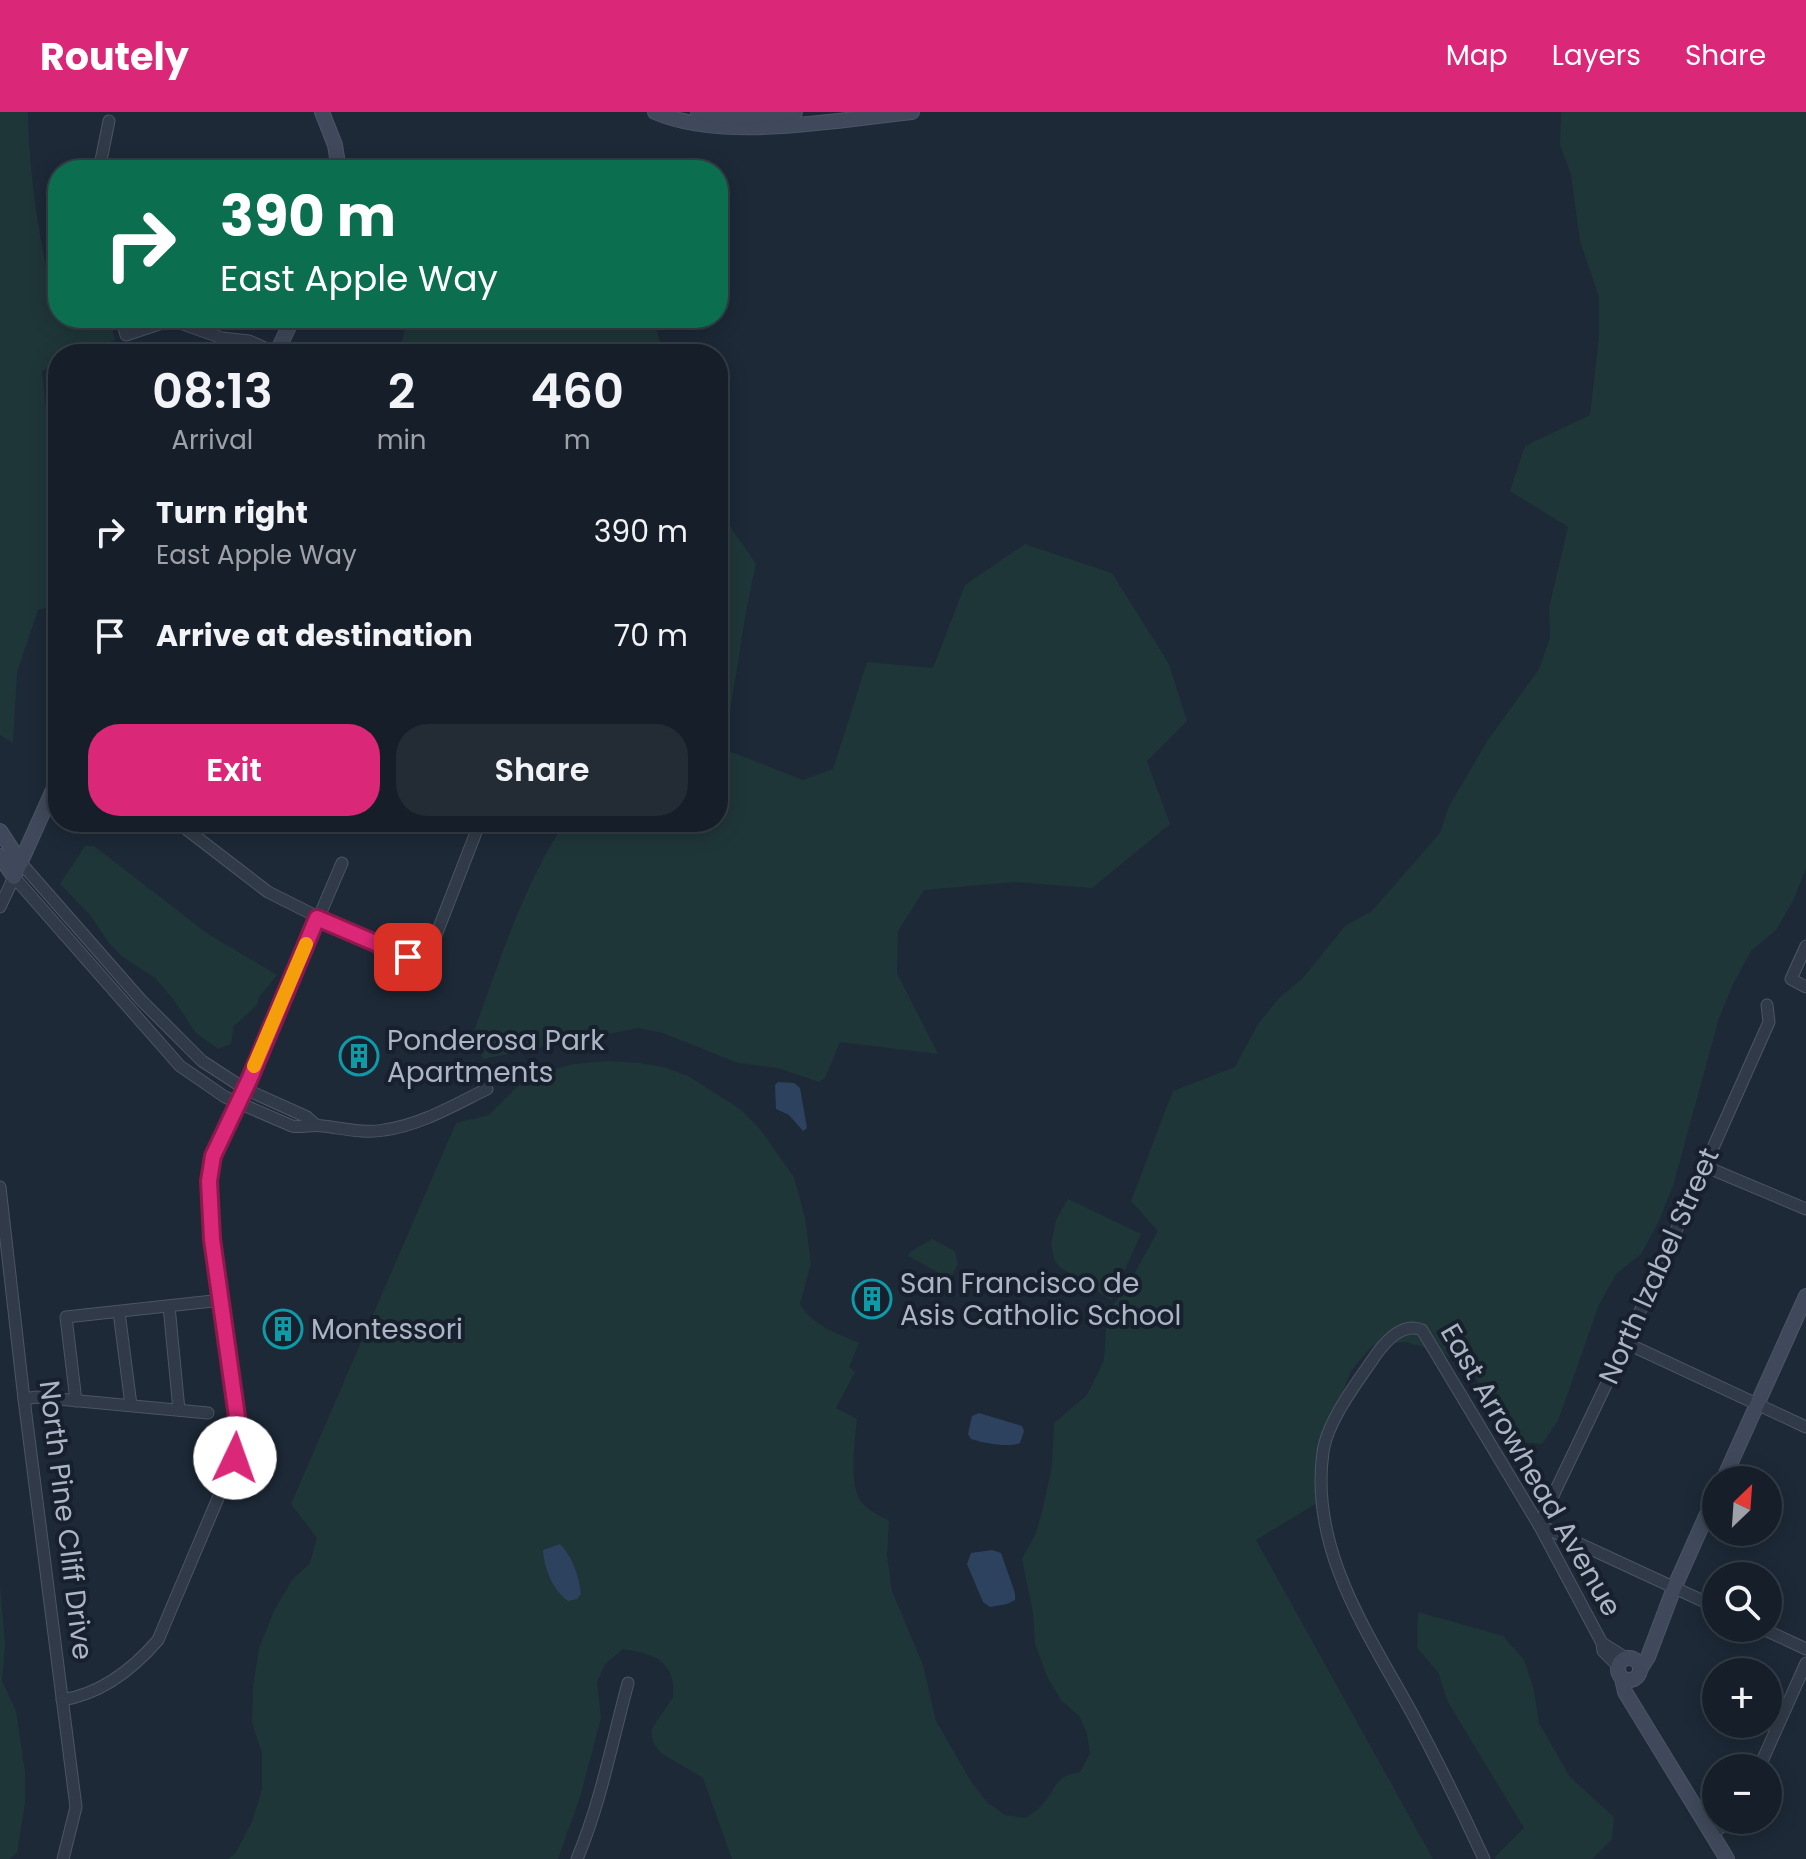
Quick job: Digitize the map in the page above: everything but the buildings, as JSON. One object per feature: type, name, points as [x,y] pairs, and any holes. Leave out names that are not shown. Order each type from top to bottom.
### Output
[{"type":"street","points":[[322,112],[337,160]]},
{"type":"street","points":[[655,112],[687,123],[733,128],[795,112]]},
{"type":"street","points":[[698,112],[739,117],[912,112]]},
{"type":"street","points":[[101,160],[109,121]]},
{"type":"street","points":[[124,328],[126,335],[147,328]]},
{"type":"street","points":[[194,328],[222,338],[255,344]]},
{"type":"street","points":[[0,907],[48,802]]},
{"type":"street","points":[[0,831],[18,870],[131,1010],[180,1066],[225,1097],[292,1126],[382,1131],[439,1112],[487,1089]]},
{"type":"street","points":[[190,832],[268,892],[317,918],[408,957],[426,961],[476,832]]},
{"type":"street","points":[[0,856],[18,870],[202,1061],[245,1089],[307,1117],[316,1125]]},
{"type":"street","points":[[62,1700],[106,1684],[142,1659],[158,1640],[235,1458],[237,1417],[212,1239],[209,1181],[213,1156],[342,863]]},
{"type":"street","points":[[1806,946],[1791,979],[1806,987]]},
{"type":"street","points":[[131,1010],[142,1000]]},
{"type":"street","name":"North Izabel Street","points":[[1539,1525],[1626,1343],[1769,1022],[1767,1005]]},
{"type":"street","points":[[1704,1166],[1806,1209]]},
{"type":"street","name":"North Pine Cliff Drive","points":[[0,1187],[76,1807],[63,1859]]},
{"type":"street","points":[[1729,1466],[1806,1296]]},
{"type":"street","points":[[76,1401],[66,1317],[222,1300]]},
{"type":"street","points":[[169,1306],[179,1410]]},
{"type":"street","points":[[119,1312],[131,1405]]},
{"type":"street","name":"East Arrowhead Avenue","points":[[1484,1859],[1439,1763],[1355,1610],[1325,1527],[1322,1454],[1326,1439],[1352,1389],[1375,1354],[1403,1328],[1412,1326],[1422,1330],[1539,1525],[1602,1643],[1629,1668]]},
{"type":"street","points":[[1626,1343],[1806,1427]]},
{"type":"street","points":[[24,1399],[37,1397],[208,1413]]},
{"type":"street","points":[[1539,1525],[1702,1601]]},
{"type":"street","points":[[1702,1525],[1648,1657],[1629,1668],[1642,1717],[1727,1859]]},
{"type":"street","points":[[1782,1638],[1806,1649]]},
{"type":"street","points":[[1765,1754],[1806,1663]]},
{"type":"street","points":[[577,1859],[607,1772],[628,1683]]},
{"type":"green space","points":[[0,112],[28,112],[38,220],[48,273],[48,328],[112,328],[115,340],[104,344],[48,344],[48,368],[42,371],[48,427],[48,608],[38,610],[17,672],[13,743],[0,735]]},
{"type":"green space","points":[[1561,112],[1806,112],[1806,868],[1794,899],[1776,930],[1752,950],[1734,982],[1719,1018],[1673,1186],[1658,1223],[1641,1254],[1616,1274],[1599,1305],[1558,1421],[1542,1444],[1520,1442],[1507,1420],[1486,1396],[1471,1369],[1439,1351],[1405,1342],[1372,1346],[1351,1371],[1336,1408],[1322,1500],[1256,1540],[1433,1859],[732,1859],[703,1778],[661,1753],[653,1742],[651,1730],[673,1697],[667,1667],[644,1653],[623,1649],[605,1664],[597,1682],[601,1718],[581,1794],[558,1859],[228,1859],[235,1854],[252,1822],[262,1789],[262,1753],[252,1723],[259,1648],[274,1611],[292,1580],[310,1563],[317,1538],[291,1504],[456,1123],[489,1115],[517,1087],[548,1071],[573,1064],[608,1061],[664,1067],[690,1077],[740,1109],[759,1128],[794,1177],[805,1218],[811,1264],[800,1304],[818,1323],[859,1343],[849,1367],[855,1372],[836,1408],[857,1419],[855,1486],[862,1503],[889,1521],[887,1555],[892,1591],[923,1665],[936,1721],[972,1783],[987,1802],[1005,1815],[1026,1818],[1040,1807],[1060,1780],[1080,1772],[1090,1753],[1087,1734],[1080,1717],[1061,1700],[1047,1676],[1035,1644],[1033,1613],[1022,1559],[1036,1533],[1043,1508],[1052,1465],[1054,1423],[1087,1395],[1104,1360],[1107,1313],[1125,1290],[1158,1231],[1131,1201],[1173,1091],[1235,1067],[1258,1024],[1279,998],[1303,978],[1345,926],[1372,911],[1440,833],[1449,806],[1488,740],[1539,669],[1550,638],[1549,608],[1568,527],[1510,491],[1525,446],[1590,415],[1599,337],[1599,297],[1580,241],[1571,175],[1560,145]]},
{"type":"green space","points":[[406,328],[656,328],[660,344],[401,344]]},
{"type":"green space","points":[[728,525],[756,564],[731,704],[729,751],[803,780],[833,769],[867,662],[933,668],[965,585],[1025,544],[1112,573],[1169,664],[1187,721],[1147,761],[1170,824],[1092,888],[1015,882],[924,890],[898,931],[897,973],[938,1054],[840,1042],[825,1078],[819,1082],[778,1068],[738,1063],[663,1033],[638,1028],[483,1059],[473,1034],[524,898],[559,832],[728,832]]},
{"type":"green space","points":[[85,846],[94,846],[208,934],[277,975],[256,1006],[234,1026],[231,1044],[218,1049],[196,1033],[155,978],[123,957],[90,915],[60,884]]},
{"type":"green space","points":[[1068,1199],[1141,1234],[1111,1300],[1060,1267],[1054,1259],[1051,1245],[1056,1220]]},
{"type":"green space","points":[[932,1239],[955,1251],[958,1264],[950,1279],[908,1256]]},
{"type":"green space","points":[[0,1584],[5,1644],[2,1681],[16,1711],[25,1772],[25,1803],[17,1853],[9,1859],[0,1859]]},
{"type":"green space","points":[[1418,1612],[1503,1636],[1524,1660],[1534,1690],[1539,1723],[1570,1777],[1614,1817],[1612,1839],[1592,1859],[1496,1859],[1524,1828],[1448,1702],[1438,1672],[1417,1648]]},
{"type":"water","points":[[778,1082],[794,1083],[800,1088],[807,1128],[803,1131],[789,1115],[776,1109],[775,1085]]},
{"type":"water","points":[[979,1413],[1022,1426],[1024,1431],[1020,1443],[1002,1445],[971,1439],[968,1434],[972,1416]]},
{"type":"water","points":[[560,1544],[577,1573],[581,1594],[577,1599],[568,1601],[563,1597],[547,1571],[543,1550]]},
{"type":"water","points":[[992,1550],[1001,1553],[1015,1600],[990,1607],[983,1602],[967,1564],[971,1553]]},
{"type":"slow traffic","points":[[254,1066],[306,944]]},
{"type":"place","name":"Ponderosa Park Apartments","points":[[359,1056]]},
{"type":"place","name":"San Francisco de Asis Catholic School","points":[[872,1299]]},
{"type":"place","name":"Montessori","points":[[283,1329]]},
{"type":"route","points":[[235,1458],[237,1417],[212,1239],[209,1181],[213,1156],[250,1078],[317,918],[408,957]]}]
